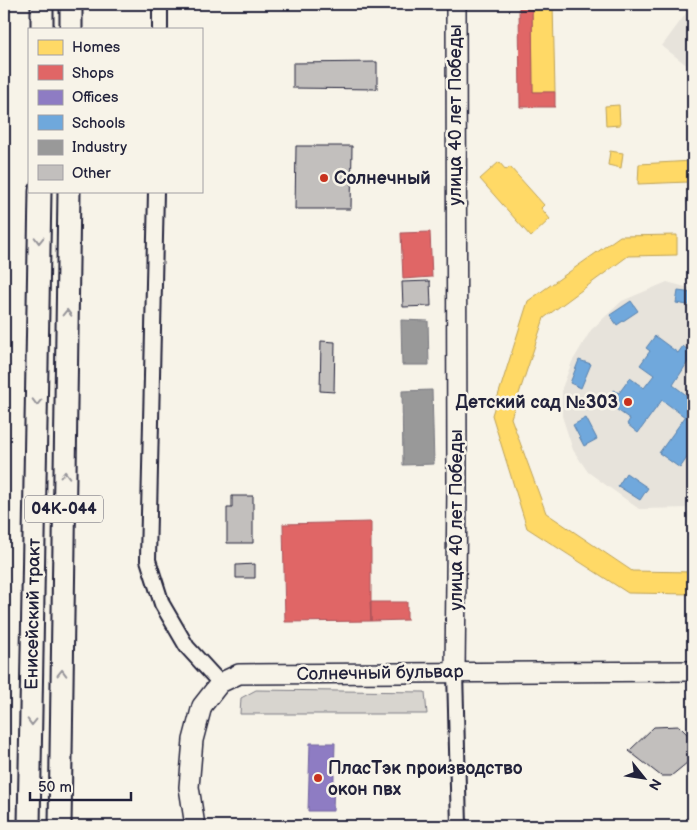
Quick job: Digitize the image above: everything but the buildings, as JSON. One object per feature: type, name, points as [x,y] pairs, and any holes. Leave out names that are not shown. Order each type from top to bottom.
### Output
[{"type":"main road","points":[[42,4],[42,28]]},
{"type":"main road","points":[[71,4],[71,28]]},
{"type":"main road","name":"Енисейский тракт","points":[[29,826],[40,192]]},
{"type":"main road","name":"Енисейский тракт","points":[[60,826],[69,192]]},
{"type":"street","points":[[160,4],[160,28]]},
{"type":"street","name":"улица 40 лет Победы","points":[[456,4],[458,486],[455,672],[459,826]]},
{"type":"street","points":[[156,192],[148,560],[162,604],[187,647],[220,683],[202,706],[193,740],[189,787],[195,826]]},
{"type":"street","name":"Солнечный бульвар","points":[[220,683],[239,674],[693,671]]},
{"type":"shaded area","points":[[693,4],[693,70],[662,46]]},
{"type":"shaded area","name":"Детский сад №303","points":[[667,282],[693,289],[693,508],[639,509],[588,472],[573,450],[562,416],[562,388],[572,362],[591,330],[622,301]]},
{"type":"shaded area","points":[[256,690],[425,692],[427,714],[240,714],[241,698]]},
{"type":"place","name":"Солнечный","points":[[324,178]]},
{"type":"place","name":"Детский сад №303","points":[[628,402]]},
{"type":"place","name":"ПласТэк производство окон пвх","points":[[318,778]]}]
